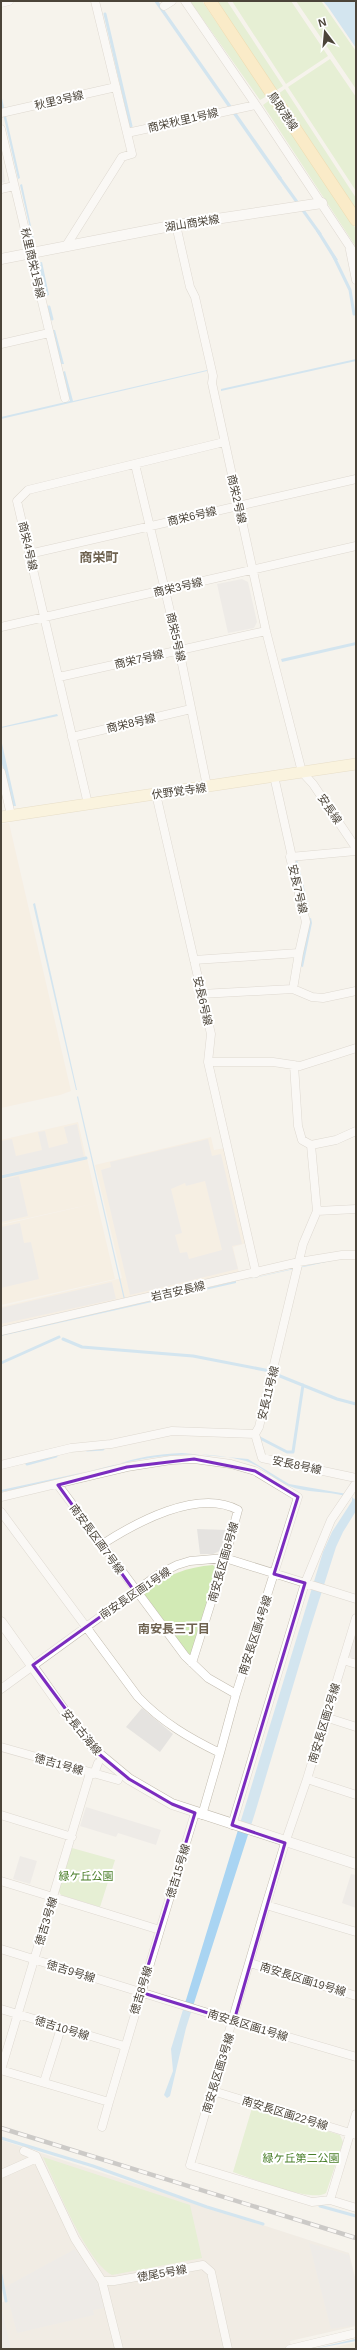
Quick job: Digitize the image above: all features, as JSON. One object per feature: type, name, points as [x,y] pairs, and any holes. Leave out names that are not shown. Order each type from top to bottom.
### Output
[{"type":"main road","name":"鳥取港線","points":[[210,1],[356,220]]},
{"type":"main road","name":"伏野覚寺線","points":[[6,816],[356,764]]},
{"type":"street","points":[[1,3],[9,1]]},
{"type":"street","points":[[66,246],[122,157],[132,154],[95,1]]},
{"type":"street","points":[[164,6],[172,1]]},
{"type":"street","points":[[185,1],[322,203],[356,256]]},
{"type":"street","name":"秋里3号線","points":[[1,113],[116,87]]},
{"type":"street","name":"商栄秋里1号線","points":[[127,133],[256,105]]},
{"type":"street","name":"秋里商栄1号線","points":[[1,129],[65,398]]},
{"type":"street","points":[[1,188],[14,186]]},
{"type":"street","name":"湖山商栄線","points":[[1,259],[30,252],[176,225],[322,203]]},
{"type":"street","name":"商栄2号線","points":[[176,225],[200,318],[224,442],[266,631],[302,772]]},
{"type":"street","points":[[350,247],[356,280]]},
{"type":"street","points":[[1,344],[49,333]]},
{"type":"street","name":"商栄4号線","points":[[88,804],[17,501],[28,490],[224,442]]},
{"type":"street","name":"商栄5号線","points":[[136,464],[179,649],[207,786]]},
{"type":"street","name":"商栄6号線","points":[[29,554],[356,479]]},
{"type":"street","name":"商栄3号線","points":[[1,627],[356,546]]},
{"type":"street","name":"商栄7号線","points":[[59,677],[179,649],[266,631]]},
{"type":"street","name":"商栄8号線","points":[[72,737],[191,709]]},
{"type":"street","points":[[1,772],[6,816]]},
{"type":"street","name":"安長線","points":[[302,772],[313,784],[356,850]]},
{"type":"street","points":[[274,776],[292,857]]},
{"type":"street","name":"安長6号線","points":[[156,794],[211,1034],[208,1062],[256,1273]]},
{"type":"street","name":"安長7号線","points":[[292,989],[298,952],[306,922],[290,857],[356,850]]},
{"type":"street","points":[[194,960],[298,952]]},
{"type":"street","points":[[201,994],[292,989],[316,998],[334,997],[356,991]]},
{"type":"street","points":[[208,1062],[252,1062],[300,1066],[356,1048]]},
{"type":"street","points":[[294,1065],[298,1126],[302,1140],[310,1145],[336,1140],[356,1131]]},
{"type":"street","points":[[310,1145],[317,1211],[356,1209]]},
{"type":"street","name":"安長11号線","points":[[1,1465],[72,1448],[111,1444],[177,1431],[255,1434],[259,1427],[303,1244],[317,1211]]},
{"type":"street","name":"岩吉安長線","points":[[1,1331],[299,1262],[342,1255],[356,1255]]},
{"type":"street","name":"安長8号線","points":[[255,1434],[262,1458],[356,1478]]},
{"type":"street","points":[[256,1471],[262,1458]]},
{"type":"street","name":"南安長区画4号線","points":[[1,1497],[58,1485],[127,1467],[171,1460],[194,1459],[231,1464],[256,1471],[298,1497],[236,1694],[220,1753]]},
{"type":"street","points":[[234,1826],[305,1583],[331,1520],[356,1483]]},
{"type":"street","name":"南安長区画7号線","points":[[58,1485],[135,1592],[192,1663],[208,1678],[236,1694]]},
{"type":"street","name":"南安長区画8号線","points":[[101,1545],[129,1527],[160,1513],[202,1504],[228,1504],[238,1510],[225,1558],[192,1663]]},
{"type":"street","points":[[1,1512],[129,1686],[148,1708],[179,1732],[220,1753]]},
{"type":"street","name":"南安長区画1号線","points":[[1,1689],[85,1626],[159,1574],[176,1565],[203,1558],[225,1558],[356,1598]]},
{"type":"street","name":"南安長区画2号線","points":[[285,1843],[307,1779],[356,1618]]},
{"type":"street","name":"安長古海線","points":[[1,1622],[65,1712],[99,1754],[129,1779],[172,1804],[285,1843]]},
{"type":"street","points":[[343,1660],[356,1664]]},
{"type":"street","points":[[325,1717],[356,1727]]},
{"type":"street","name":"徳吉1号線","points":[[1,1747],[118,1780]]},
{"type":"street","name":"徳吉15号線","points":[[160,1930],[220,1753]]},
{"type":"street","name":"徳吉3号線","points":[[1,2070],[92,1773],[98,1763]]},
{"type":"street","points":[[307,1779],[356,1795]]},
{"type":"street","points":[[1,1815],[72,1837]]},
{"type":"street","points":[[285,1843],[356,1864]]},
{"type":"street","name":"南安長区画3号線","points":[[285,1843],[266,1905],[234,2022],[190,2165],[312,2202],[330,2200],[356,2208]]},
{"type":"street","points":[[1,1881],[160,1930]]},
{"type":"street","points":[[266,1905],[356,1932]]},
{"type":"street","name":"徳吉8号線","points":[[102,2127],[124,2046],[160,1930]]},
{"type":"street","name":"徳吉9号線","points":[[1,1949],[140,1992]]},
{"type":"street","name":"南安長区画19号線","points":[[250,1963],[356,1996]]},
{"type":"street","name":"南安長区画1号線","points":[[140,1992],[234,2022],[356,2057]]},
{"type":"street","name":"徳吉10号線","points":[[1,2009],[124,2046]]},
{"type":"street","points":[[44,2082],[61,2028]]},
{"type":"street","points":[[1,2070],[109,2102]]},
{"type":"street","name":"南安長区画22号線","points":[[213,2091],[353,2134]]},
{"type":"street","points":[[330,2200],[353,2134],[356,2114]]},
{"type":"street","points":[[24,2151],[37,2158],[75,2238],[102,2281],[119,2349]]},
{"type":"street","points":[[1,2174],[37,2158]]},
{"type":"street","name":"徳尾5号線","points":[[102,2281],[114,2282],[203,2265],[211,2272],[228,2349]]},
{"type":"street","points":[[290,2349],[356,2333]]},
{"type":"highlighted area","points":[[194,1459],[255,1471],[298,1497],[274,1574],[305,1583],[232,1825],[285,1843],[234,2021],[140,1992],[195,1813],[172,1804],[129,1779],[99,1754],[33,1665],[135,1592],[58,1485],[127,1467]]},
{"type":"shaded area","points":[[2,157],[5,182],[1,183],[1,158]]},
{"type":"shaded area","points":[[242,579],[248,582],[257,622],[254,628],[228,633],[217,584]]},
{"type":"shaded area","points":[[9,823],[71,1091],[60,1095],[1,1108],[1,824]]},
{"type":"shaded area","points":[[78,1122],[86,1158],[1,1177],[1,1140]]},
{"type":"shaded area","points":[[77,1124],[84,1157],[1,1175],[1,1141],[12,1139],[16,1156],[42,1150],[38,1132],[45,1131],[49,1148],[68,1143],[64,1127]]},
{"type":"shaded area","points":[[211,1137],[214,1150],[225,1148],[247,1243],[233,1247],[239,1273],[1,1326],[1,1307],[122,1278],[95,1165]]},
{"type":"shaded area","points":[[208,1139],[212,1156],[221,1154],[242,1244],[232,1246],[238,1269],[130,1295],[101,1170],[111,1167],[110,1162]],"holes":[[[205,1181],[222,1250],[189,1259],[187,1252],[180,1253],[175,1235],[182,1233],[171,1189],[185,1183],[186,1186]]]},
{"type":"shaded area","points":[[87,1158],[97,1203],[1,1224],[1,1178]]},
{"type":"shaded area","points":[[19,1176],[28,1216],[1,1222],[1,1180]]},
{"type":"shaded area","points":[[97,1203],[115,1279],[1,1305],[1,1225]]},
{"type":"shaded area","points":[[20,1223],[24,1243],[31,1242],[39,1279],[1,1288],[1,1227]]},
{"type":"shaded area","points":[[112,1282],[116,1299],[1,1324],[1,1308]]},
{"type":"shaded area","points":[[197,1529],[227,1530],[222,1550],[213,1554],[200,1554]]},
{"type":"shaded area","points":[[356,1631],[356,1661],[352,1660],[348,1654]]},
{"type":"shaded area","points":[[142,1708],[173,1734],[160,1752],[126,1727]]},
{"type":"shaded area","points":[[86,1807],[161,1830],[156,1845],[118,1833],[116,1837],[80,1826]]},
{"type":"shaded area","points":[[20,1856],[37,1861],[30,1884],[13,1879]]},
{"type":"shaded area","points":[[351,1874],[356,1875],[356,1908],[342,1903]]},
{"type":"shaded area","points":[[1,2140],[349,2253],[356,2281],[356,2326],[290,2341],[291,2349],[1,2349],[1,2303],[7,2300],[1,2276]]},
{"type":"shaded area","points":[[309,2243],[349,2255],[356,2284],[356,2325],[331,2329]]},
{"type":"shaded area","points":[[75,2249],[98,2280],[104,2308],[93,2310],[94,2315],[17,2333],[5,2287]]},
{"type":"shaded area","points":[[1,2306],[11,2349],[1,2349]]},
{"type":"shaded area","points":[[356,2342],[356,2349],[328,2349]]},
{"type":"green space","points":[[190,1],[202,1],[267,96],[260,100]]},
{"type":"green space","points":[[214,1],[227,1],[283,86],[275,91]]},
{"type":"green space","points":[[232,1],[291,1],[328,56],[286,84]]},
{"type":"green space","points":[[296,1],[321,1],[356,51],[356,89]]},
{"type":"green space","points":[[330,59],[356,97],[356,191],[288,87]]},
{"type":"green space","points":[[285,89],[356,198],[356,214],[278,94]]},
{"type":"green space","points":[[270,100],[356,229],[356,247],[263,105]]},
{"type":"green space","points":[[213,1565],[218,1570],[192,1654],[188,1655],[144,1596],[146,1590],[170,1576],[186,1570]]},
{"type":"green space","name":"緑ケ丘公園","points":[[72,1848],[115,1860],[100,1907],[61,1895],[58,1890]]},
{"type":"green space","name":"緑ケ丘第二公園","points":[[252,2108],[340,2135],[343,2142],[326,2193],[308,2195],[266,2184],[233,2172]]},
{"type":"green space","points":[[43,2157],[190,2205],[202,2258],[112,2275],[102,2267],[92,2255],[82,2239]]},
{"type":"water","points":[[154,1],[158,1],[282,178],[279,180]]},
{"type":"water","points":[[323,1],[356,1],[356,48],[328,7]]},
{"type":"water","points":[[1,94],[20,178],[18,179],[1,105]]},
{"type":"water","points":[[22,184],[34,240],[33,241],[20,185]]},
{"type":"water","points":[[319,230],[338,260],[334,260],[316,231]]},
{"type":"water","points":[[42,262],[49,295],[45,296],[38,263]]},
{"type":"water","points":[[53,330],[55,330],[64,364],[61,364]]},
{"type":"water","points":[[356,359],[356,361],[221,391],[221,389]]},
{"type":"water","points":[[207,370],[1,419],[1,417],[70,401],[63,372],[65,371],[73,401]]},
{"type":"water","points":[[356,642],[356,645],[282,662],[281,659]]},
{"type":"water","points":[[57,714],[58,716],[1,728],[1,727]]},
{"type":"water","points":[[1,739],[16,806],[11,806],[1,759]]},
{"type":"water","points":[[297,859],[309,908],[306,909],[295,863]]},
{"type":"water","points":[[35,903],[77,1090],[33,904]]},
{"type":"water","points":[[311,918],[312,923],[303,967],[300,966],[308,919]]},
{"type":"water","points":[[78,1096],[125,1299],[124,1300],[77,1097]]},
{"type":"water","points":[[335,1259],[335,1260],[240,1281]]},
{"type":"water","points":[[236,1281],[236,1283],[1,1336],[1,1335]]},
{"type":"water","points":[[182,1453],[206,1455],[154,1457],[119,1464],[147,1456],[164,1454]]},
{"type":"water","points":[[222,1457],[248,1459],[289,1484],[347,1494],[346,1496],[309,1491],[289,1486],[252,1463]]},
{"type":"water","points":[[119,1464],[113,1466],[86,1472],[92,1470]]},
{"type":"water","points":[[86,1472],[31,1486],[1,1492],[1,1490]]},
{"type":"water","points":[[352,1497],[354,1499],[356,1498],[356,1511],[336,1547],[255,1813],[186,2028],[170,2096],[167,2098],[164,2095],[173,2071],[171,2049],[323,1552],[332,1532],[352,1501]]},
{"type":"water","points":[[355,2339],[356,2341],[313,2349]]},
{"type":"waterway","points":[[105,14],[131,126]]},
{"type":"waterway","points":[[279,177],[320,234]]},
{"type":"waterway","points":[[334,257],[350,290],[354,314]]},
{"type":"waterway","points":[[49,307],[52,319]]},
{"type":"waterway","points":[[1,1177],[86,1158]]},
{"type":"waterway","points":[[1,1363],[59,1337]]},
{"type":"waterway","points":[[63,1339],[82,1347],[193,1356],[270,1371]]},
{"type":"waterway","points":[[275,1374],[337,1399],[356,1404]]},
{"type":"waterway","points":[[260,1438],[287,1452],[293,1452],[303,1385]]},
{"type":"waterway","points":[[87,1450],[103,1449]]},
{"type":"waterway","points":[[27,1464],[56,1456]]},
{"type":"waterway","points":[[1,2138],[93,2166],[207,2207],[263,2224]]},
{"type":"waterway","points":[[320,2206],[356,2216]]},
{"type":"waterway","points":[[1,2275],[6,2301]]},
{"type":"railway","points":[[1,2128],[356,2238]]},
{"type":"district","name":"商栄町","points":[[99,557]]},
{"type":"district","name":"南安長三丁目","points":[[174,1629]]}]
